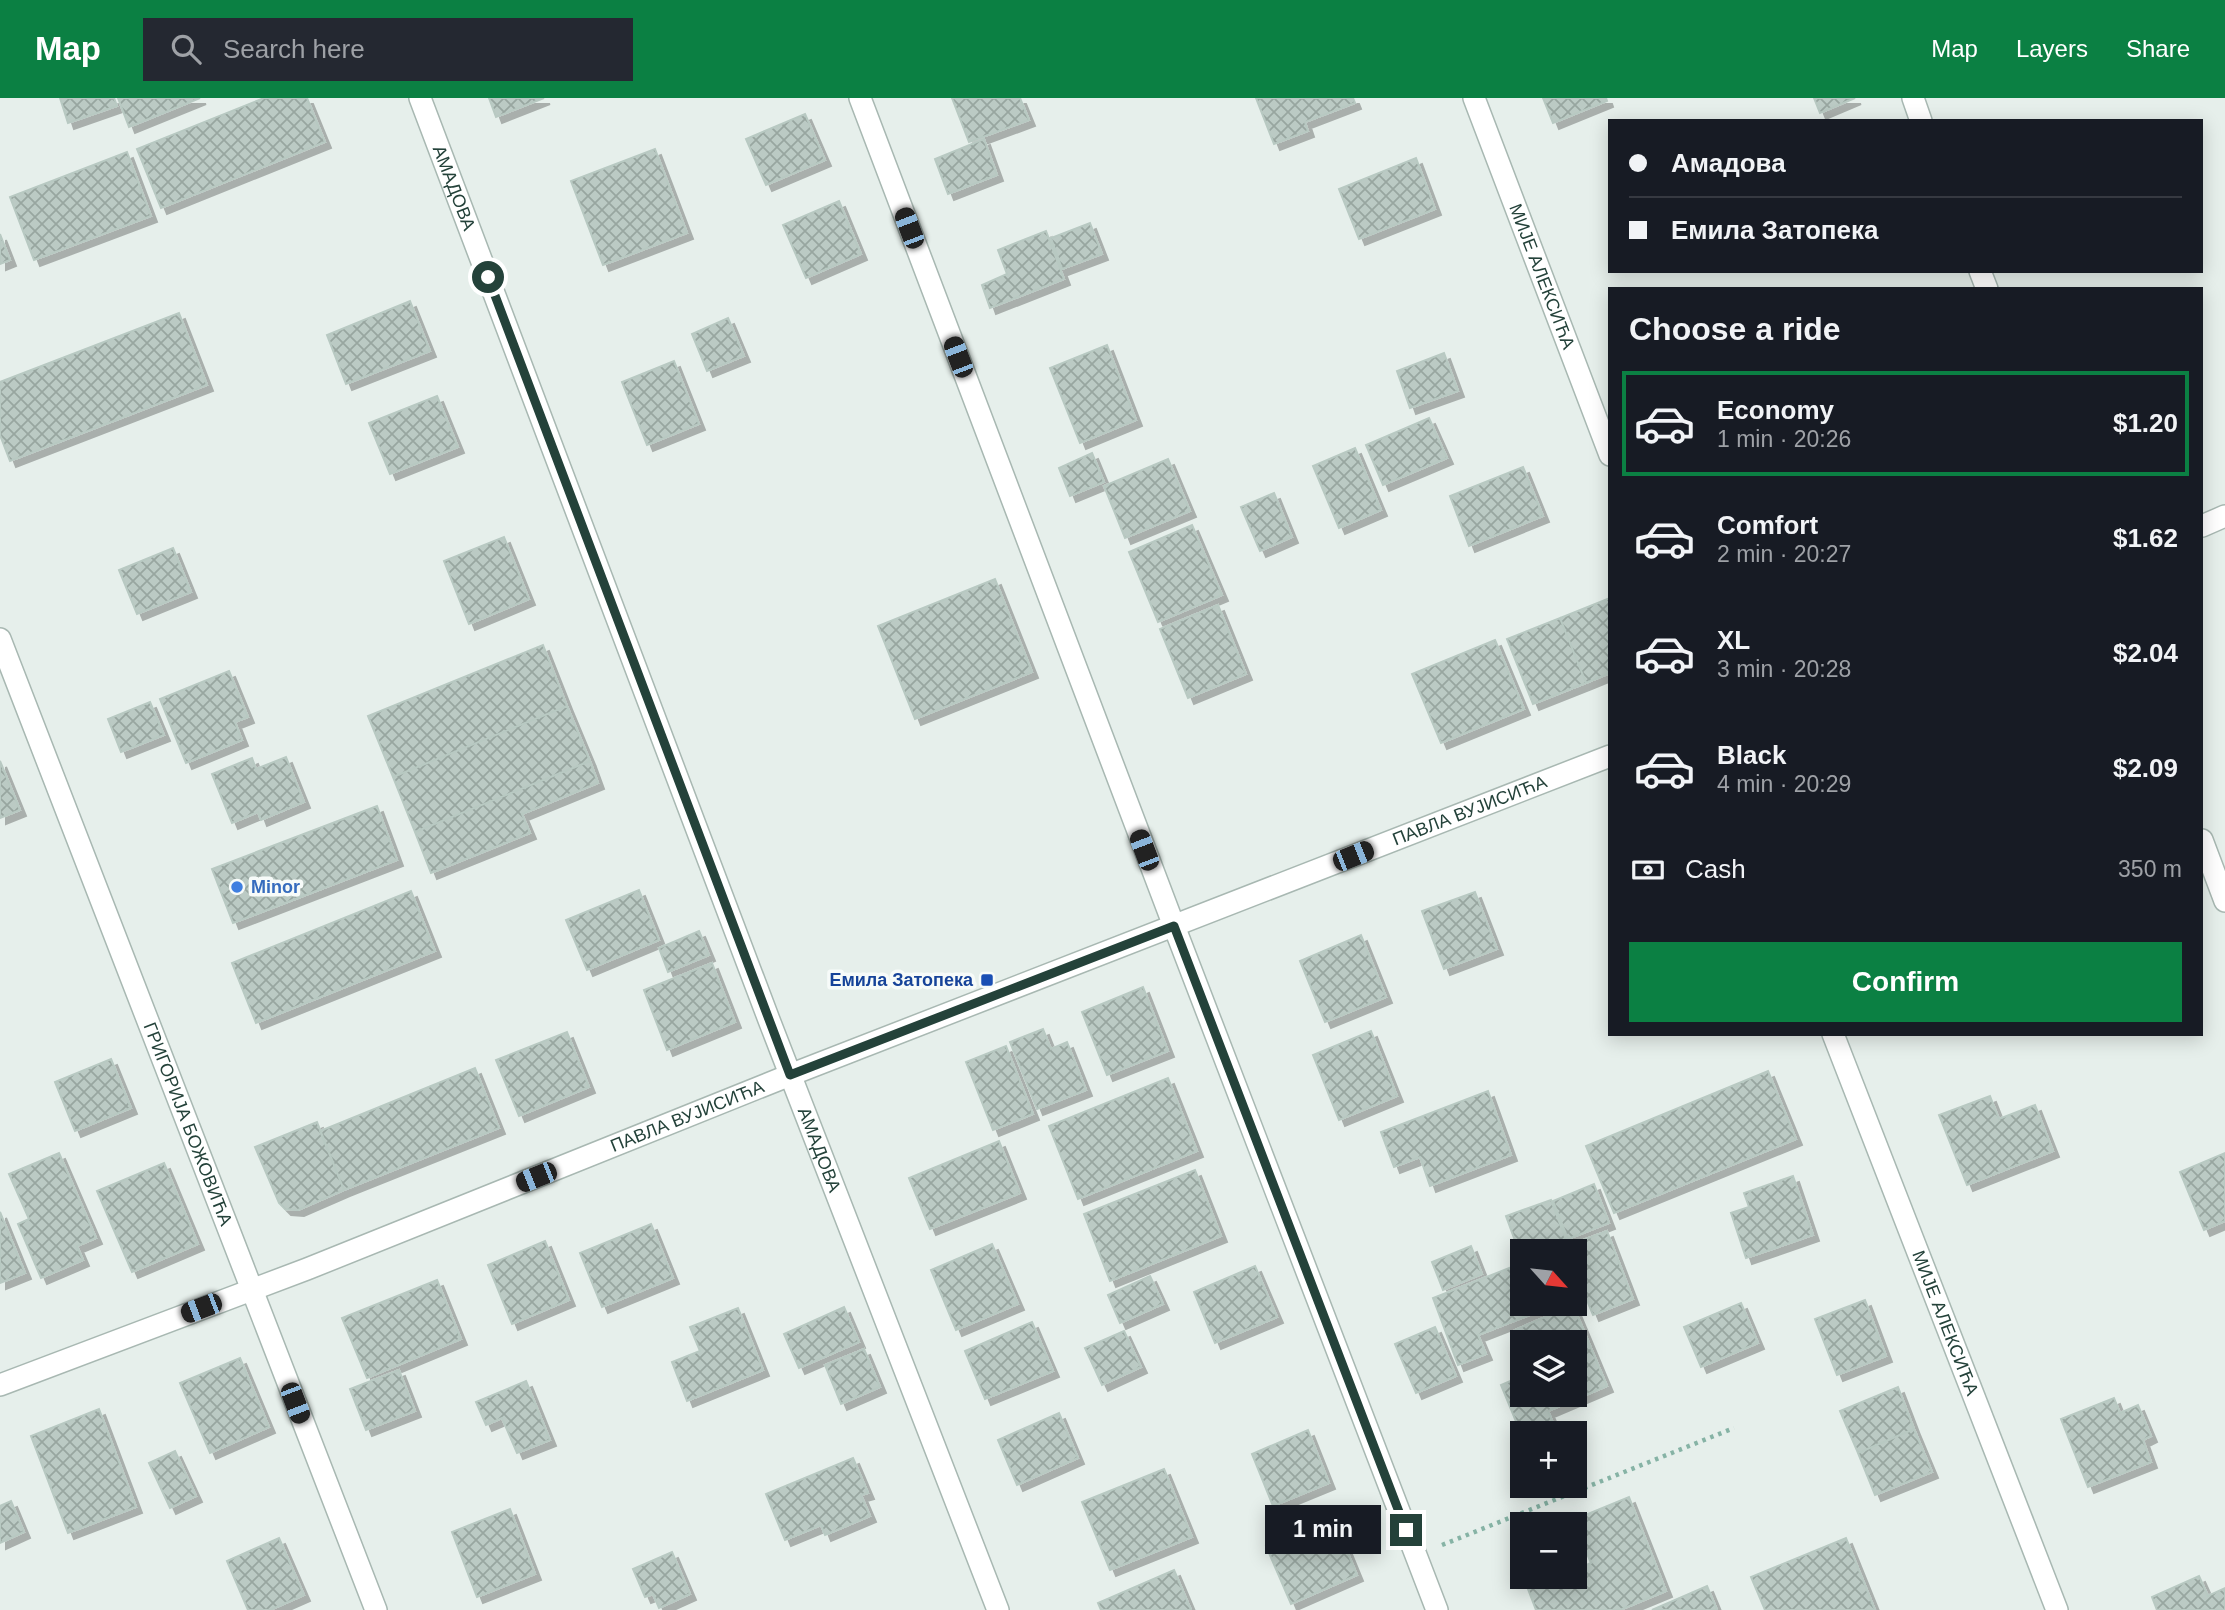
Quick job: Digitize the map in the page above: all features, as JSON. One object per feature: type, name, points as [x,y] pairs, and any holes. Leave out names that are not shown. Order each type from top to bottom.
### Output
[{"type":"street","name":"АМАДОВА","points":[[420,98],[790,1075],[998,1610]]},
{"type":"street","points":[[860,98],[1437,1610]]},
{"type":"street","name":"МИЈЕ АЛЕКСИЋА","points":[[1474,98],[1608,451]]},
{"type":"street","points":[[1913,98],[1921,119]]},
{"type":"street","points":[[2203,526],[2225,516]]},
{"type":"street","name":"ГРИГОРИЈА БОЖОВИЋА","points":[[0,639],[376,1610]]},
{"type":"street","name":"ПАВЛА ВУЈИСИЋА","points":[[0,1385],[320,1264],[790,1075],[1608,757]]},
{"type":"street","points":[[2203,843],[2225,901]]},
{"type":"street","name":"МИЈЕ АЛЕКСИЋА","points":[[1834,1036],[2056,1610]]},
{"type":"path","points":[[1415,1556],[1734,1428]]},
{"type":"building","points":[[60,98],[114,98],[117,106],[68,123]]},
{"type":"building","points":[[118,98],[200,98],[129,127]]},
{"type":"building","points":[[264,98],[307,98],[325,142],[161,208],[137,149]]},
{"type":"building","points":[[489,98],[544,98],[496,117]]},
{"type":"building","points":[[952,98],[1020,98],[1029,120],[969,142]]},
{"type":"building","points":[[1256,98],[1353,98],[1355,103],[1305,122],[1308,131],[1274,144]]},
{"type":"building","points":[[1543,98],[1606,98],[1607,101],[1553,123]]},
{"type":"building","points":[[1814,98],[1855,98],[1820,113]]},
{"type":"building","points":[[805,114],[825,160],[766,185],[746,139]]},
{"type":"building","points":[[984,139],[997,175],[948,194],[935,159]]},
{"type":"building","points":[[655,149],[687,233],[603,265],[571,181]]},
{"type":"building","points":[[127,152],[151,216],[34,260],[10,197]]},
{"type":"building","points":[[1416,158],[1435,209],[1359,239],[1339,189]]},
{"type":"building","points":[[839,201],[861,254],[806,278],[783,225]]},
{"type":"building","points":[[1090,223],[1102,254],[1062,269],[1051,238]]},
{"type":"building","points":[[1046,231],[1064,279],[990,308],[982,285],[1007,274],[998,250]]},
{"type":"building","points":[[0,234],[10,260],[0,264]]},
{"type":"building","points":[[410,301],[430,351],[346,384],[327,335]]},
{"type":"building","points":[[179,313],[207,385],[10,461],[0,435],[0,382]]},
{"type":"building","points":[[728,318],[744,356],[707,371],[692,334]]},
{"type":"building","points":[[1107,345],[1136,420],[1080,443],[1050,368]]},
{"type":"building","points":[[1444,353],[1458,391],[1410,408],[1397,371]]},
{"type":"building","points":[[674,361],[699,424],[647,445],[622,382]]},
{"type":"building","points":[[437,396],[458,447],[390,474],[369,423]]},
{"type":"building","points":[[1429,418],[1447,458],[1383,485],[1366,445]]},
{"type":"building","points":[[1355,448],[1381,510],[1339,528],[1313,466]]},
{"type":"building","points":[[1092,453],[1104,482],[1070,496],[1059,468]]},
{"type":"building","points":[[1168,459],[1190,511],[1125,538],[1104,486]]},
{"type":"building","points":[[1523,467],[1543,516],[1469,546],[1450,496]]},
{"type":"building","points":[[1274,493],[1292,537],[1260,551],[1241,507]]},
{"type":"building","points":[[1192,525],[1222,595],[1158,622],[1129,552]]},
{"type":"building","points":[[504,537],[529,599],[469,624],[444,561]]},
{"type":"building","points":[[173,548],[191,592],[137,614],[119,570]]},
{"type":"building","points":[[995,579],[1032,672],[915,719],[878,626]]},
{"type":"building","points":[[1608,599],[1608,674],[1586,683],[1560,618]]},
{"type":"building","points":[[1218,605],[1246,674],[1188,698],[1160,629]]},
{"type":"building","points":[[1560,618],[1586,683],[1533,704],[1507,639]]},
{"type":"building","points":[[1495,640],[1524,709],[1441,743],[1412,674]]},
{"type":"building","points":[[543,645],[567,706],[393,777],[368,716]]},
{"type":"building","points":[[229,671],[248,717],[235,722],[242,740],[186,763],[160,699]]},
{"type":"building","points":[[150,702],[164,735],[121,752],[108,719]]},
{"type":"building","points":[[567,706],[590,761],[415,832],[393,777]]},
{"type":"building","points":[[286,757],[304,802],[261,820],[258,812],[232,823],[212,774],[252,758],[256,769]]},
{"type":"building","points":[[0,761],[20,810],[0,818]]},
{"type":"building","points":[[590,761],[598,783],[522,814],[530,833],[431,873],[415,832]]},
{"type":"building","points":[[377,806],[397,860],[233,923],[212,869]]},
{"type":"building","points":[[639,890],[659,940],[587,970],[566,920]]},
{"type":"building","points":[[411,891],[435,951],[256,1023],[232,963]]},
{"type":"building","points":[[1475,892],[1497,949],[1444,969],[1422,911]]},
{"type":"building","points":[[699,931],[709,955],[668,972],[659,948]]},
{"type":"building","points":[[1361,935],[1386,997],[1325,1022],[1300,961]]},
{"type":"building","points":[[712,963],[735,1022],[667,1050],[644,990]]},
{"type":"building","points":[[1143,987],[1168,1051],[1107,1075],[1082,1012]]},
{"type":"building","points":[[1043,1029],[1051,1049],[1067,1042],[1086,1090],[1037,1109],[1010,1042]]},
{"type":"building","points":[[1371,1031],[1397,1096],[1339,1120],[1313,1055]]},
{"type":"building","points":[[567,1032],[589,1087],[519,1116],[496,1060]]},
{"type":"building","points":[[1006,1046],[1033,1114],[993,1130],[966,1062]]},
{"type":"building","points":[[111,1059],[131,1108],[75,1131],[55,1082]]},
{"type":"building","points":[[475,1068],[499,1128],[344,1190],[320,1131]]},
{"type":"building","points":[[1768,1071],[1796,1139],[1614,1213],[1586,1146]]},
{"type":"building","points":[[1168,1078],[1197,1151],[1078,1199],[1049,1126]]},
{"type":"building","points":[[1488,1091],[1511,1155],[1430,1186],[1420,1157],[1394,1167],[1381,1132]]},
{"type":"building","points":[[1990,1096],[1999,1119],[2035,1105],[2053,1151],[1967,1185],[1939,1115]]},
{"type":"building","points":[[317,1122],[344,1190],[298,1210],[285,1209],[279,1203],[255,1147]]},
{"type":"building","points":[[999,1141],[1020,1193],[930,1229],[909,1178]]},
{"type":"building","points":[[59,1153],[96,1238],[77,1246],[83,1260],[41,1278],[18,1224],[29,1219],[9,1174]]},
{"type":"building","points":[[2225,1153],[2225,1221],[2204,1230],[2180,1172]]},
{"type":"building","points":[[164,1163],[198,1244],[132,1272],[97,1191]]},
{"type":"building","points":[[1195,1170],[1221,1236],[1110,1281],[1084,1214]]},
{"type":"building","points":[[1793,1176],[1813,1235],[1746,1258],[1731,1213],[1749,1207],[1744,1193]]},
{"type":"building","points":[[1594,1184],[1609,1223],[1568,1239],[1553,1201]]},
{"type":"building","points":[[1551,1200],[1566,1239],[1514,1239],[1506,1216]]},
{"type":"building","points":[[0,1212],[25,1273],[0,1283]]},
{"type":"building","points":[[651,1224],[673,1278],[602,1307],[580,1253]]},
{"type":"building","points":[[1607,1231],[1633,1299],[1593,1315],[1587,1300],[1586,1239]]},
{"type":"building","points":[[545,1241],[569,1300],[512,1324],[488,1265]]},
{"type":"building","points":[[992,1244],[1018,1304],[956,1330],[931,1270]]},
{"type":"building","points":[[1471,1246],[1482,1274],[1443,1290],[1432,1262]]},
{"type":"building","points":[[1255,1266],[1277,1317],[1215,1343],[1194,1292]]},
{"type":"building","points":[[1510,1268],[1510,1316],[1527,1316],[1478,1335],[1486,1354],[1458,1365],[1433,1298]]},
{"type":"building","points":[[1150,1276],[1163,1304],[1120,1323],[1108,1295]]},
{"type":"building","points":[[437,1280],[461,1339],[367,1378],[342,1318]]},
{"type":"building","points":[[1865,1300],[1886,1356],[1837,1375],[1815,1319]]},
{"type":"building","points":[[1741,1303],[1758,1343],[1701,1367],[1684,1327]]},
{"type":"building","points":[[844,1307],[859,1342],[799,1368],[784,1334]]},
{"type":"building","points":[[738,1308],[763,1370],[687,1401],[672,1362],[700,1351],[690,1327]]},
{"type":"building","points":[[1547,1316],[1578,1316],[1583,1330],[1515,1330]]},
{"type":"building","points":[[1032,1322],[1053,1371],[985,1399],[965,1351]]},
{"type":"building","points":[[1435,1327],[1456,1376],[1416,1393],[1395,1344]]},
{"type":"building","points":[[1124,1331],[1141,1367],[1102,1385],[1085,1348]]},
{"type":"building","points":[[1587,1338],[1607,1386],[1587,1394]]},
{"type":"building","points":[[864,1349],[880,1387],[841,1404],[825,1365]]},
{"type":"building","points":[[240,1358],[269,1427],[210,1453],[180,1383]]},
{"type":"building","points":[[399,1370],[415,1411],[366,1430],[350,1389]]},
{"type":"building","points":[[526,1381],[550,1440],[517,1453],[502,1418],[486,1425],[476,1402]]},
{"type":"building","points":[[1510,1381],[1510,1407],[1501,1385]]},
{"type":"building","points":[[1898,1387],[1914,1429],[1858,1453],[1840,1411]]},
{"type":"building","points":[[2114,1398],[2120,1413],[2138,1405],[2151,1436],[2143,1440],[2151,1462],[2088,1487],[2061,1419]]},
{"type":"building","points":[[1510,1407],[1557,1407],[1548,1411],[1552,1421],[1516,1421]]},
{"type":"building","points":[[99,1409],[136,1507],[68,1533],[31,1436]]},
{"type":"building","points":[[1059,1413],[1078,1458],[1017,1485],[998,1440]]},
{"type":"building","points":[[1914,1429],[1932,1472],[1875,1495],[1858,1453]]},
{"type":"building","points":[[1308,1430],[1329,1483],[1273,1506],[1252,1454]]},
{"type":"building","points":[[175,1451],[196,1496],[170,1508],[149,1463]]},
{"type":"building","points":[[853,1458],[868,1493],[861,1495],[870,1516],[825,1535],[821,1525],[785,1540],[766,1494]]},
{"type":"building","points":[[1164,1469],[1192,1537],[1110,1570],[1082,1502]]},
{"type":"building","points":[[1629,1497],[1666,1591],[1620,1610],[1536,1610],[1528,1589],[1587,1589],[1587,1565],[1591,1563],[1587,1553],[1587,1514]]},
{"type":"building","points":[[11,1501],[24,1532],[0,1543],[0,1506]]},
{"type":"building","points":[[510,1509],[535,1574],[477,1597],[452,1532]]},
{"type":"building","points":[[1333,1517],[1357,1575],[1291,1604],[1266,1546]]},
{"type":"building","points":[[279,1538],[304,1595],[270,1610],[248,1610],[227,1561]]},
{"type":"building","points":[[1846,1538],[1875,1610],[1765,1610],[1751,1577]]},
{"type":"building","points":[[672,1552],[690,1594],[659,1608],[653,1594],[645,1597],[633,1569]]},
{"type":"building","points":[[1174,1570],[1191,1610],[1101,1610],[1098,1603]]},
{"type":"building","points":[[2199,1576],[2208,1596],[2225,1588],[2225,1610],[2157,1610],[2152,1597]]},
{"type":"building","points":[[1707,1586],[1717,1610],[1652,1610]]},
{"type":"place","name":"Minor","points":[[237,887]]},
{"type":"place","name":"Емила Затопека","points":[[987,980]]},
{"type":"route","points":[[488,277],[790,1075],[1174,926],[1406,1530]]}]
